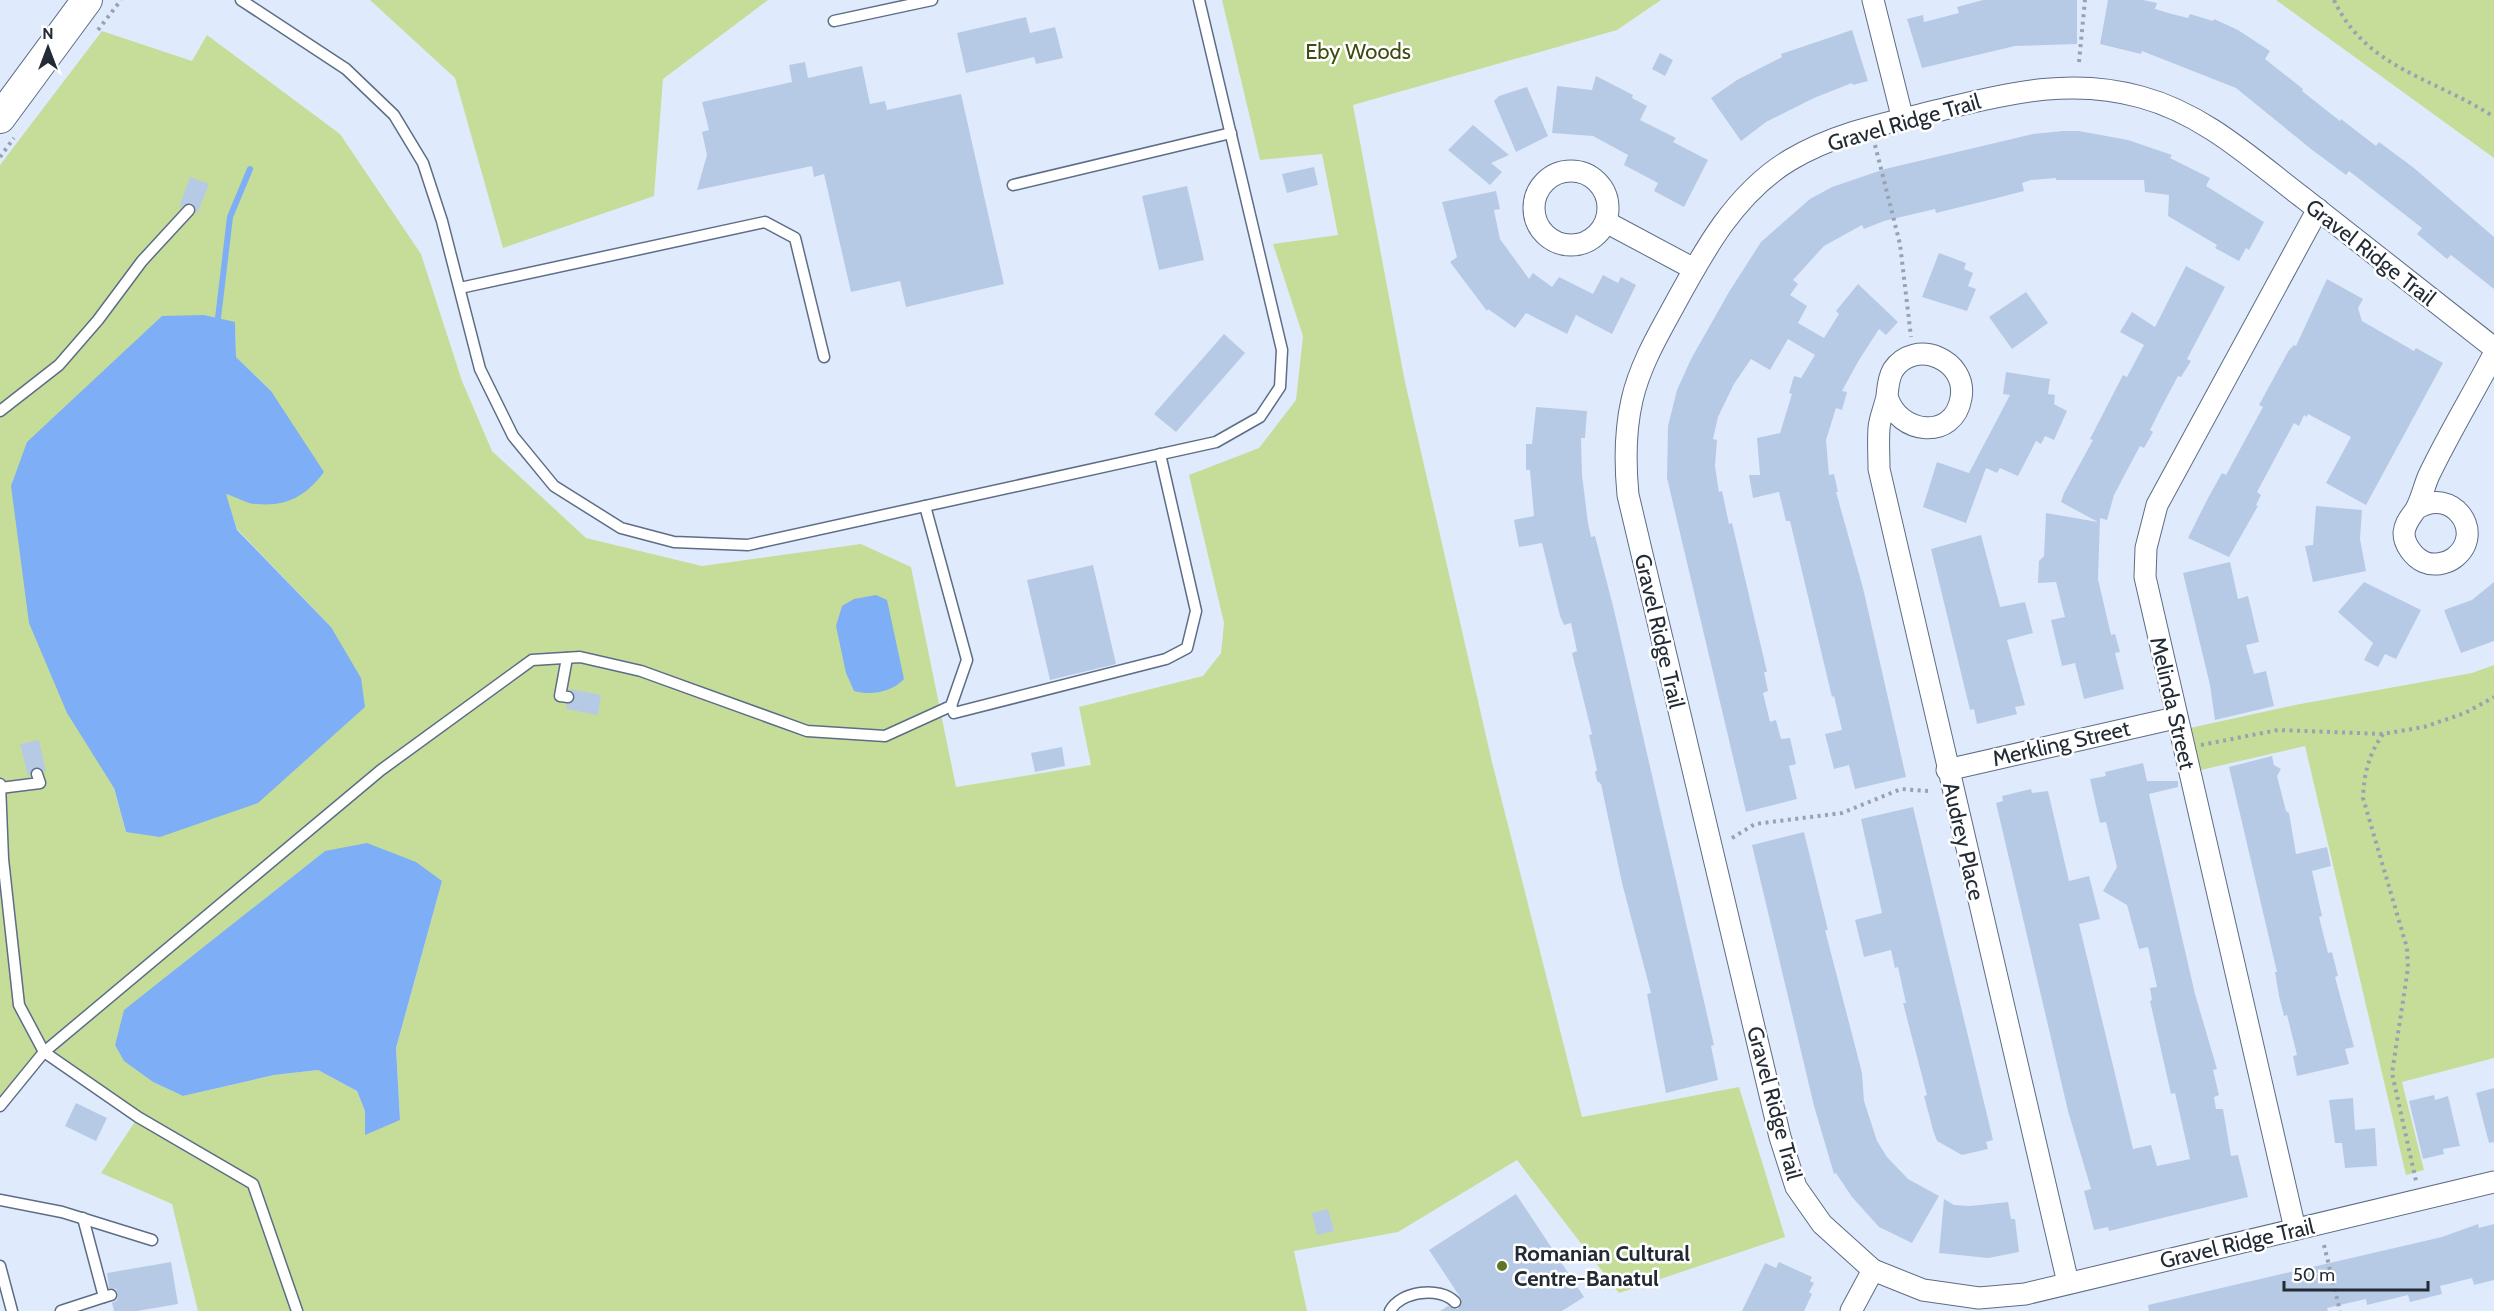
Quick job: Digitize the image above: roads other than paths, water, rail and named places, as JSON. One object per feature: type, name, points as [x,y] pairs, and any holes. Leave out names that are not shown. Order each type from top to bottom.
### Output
[{"type":"main road","points":[[0,118],[87,0]]},
{"type":"street","points":[[1873,0],[1903,120]]},
{"type":"street","name":"Gravel Ridge Trail","points":[[2494,348],[2205,123],[2142,97],[2073,86],[2036,89],[2002,94],[1834,137],[1789,161],[1759,183],[1726,219],[1694,269],[1652,347],[1632,399],[1625,468],[1628,495],[1779,1137],[1796,1186],[1822,1224],[1845,1247],[1873,1270],[1923,1290],[1979,1298],[2025,1294],[2494,1182]]},
{"type":"street","name":"Melinda Street","points":[[2295,1229],[2175,718],[2145,577],[2146,548],[2157,505],[2318,209]]},
{"type":"street","points":[[1606,222],[1694,269]]},
{"type":"street","points":[[2416,509],[2430,474],[2494,354]]},
{"type":"street","name":"Audrey Place","points":[[1887,396],[1879,426],[1879,469],[1947,770],[2068,1283]]},
{"type":"street","name":"Merkling Street","points":[[1947,770],[2175,718]]},
{"type":"street","points":[[1851,1311],[1873,1270]]},
{"type":"lane","points":[[242,0],[346,69],[394,115],[423,163],[460,288],[480,369],[513,436],[554,486],[621,528],[674,542],[747,545],[1216,442],[1260,417],[1280,387],[1282,350],[1199,0]]},
{"type":"lane","points":[[834,21],[932,0]]},
{"type":"lane","points":[[1012,185],[1231,133]]},
{"type":"lane","points":[[0,411],[59,365],[98,320],[142,261],[189,210]]},
{"type":"lane","points":[[460,288],[765,222],[795,238],[824,357]]},
{"type":"lane","points":[[926,506],[967,660],[951,706],[954,713],[1166,659],[1187,648],[1196,611],[1160,454]]},
{"type":"lane","points":[[0,1106],[44,1052],[381,770],[532,660],[580,657],[641,671],[807,731],[885,736],[951,706]]},
{"type":"lane","points":[[567,658],[560,696],[568,698]]},
{"type":"lane","points":[[37,774],[40,783],[0,786],[3,859],[19,1005],[44,1052],[138,1117],[253,1184],[297,1311]]},
{"type":"lane","points":[[0,1200],[83,1218],[152,1240]]},
{"type":"lane","points":[[61,1311],[107,1296],[83,1218]]},
{"type":"lane","points":[[0,1266],[12,1311]]},
{"type":"lane","points":[[1390,1311],[1403,1299],[1430,1292],[1448,1294],[1455,1302]]},
{"type":"water","points":[[204,315],[235,322],[236,357],[271,391],[324,472],[310,488],[286,502],[252,504],[226,494],[237,530],[331,627],[361,678],[365,707],[258,803],[160,837],[126,832],[114,788],[67,713],[29,623],[11,486],[27,442],[162,316]]},
{"type":"water","points":[[876,595],[887,600],[904,679],[887,690],[874,693],[854,691],[846,673],[836,626],[842,606],[854,599]]},
{"type":"water","points":[[367,843],[416,862],[442,881],[396,1048],[400,1120],[365,1135],[365,1111],[357,1091],[318,1070],[274,1075],[183,1096],[153,1082],[124,1061],[115,1045],[124,1010],[325,851]]},
{"type":"waterway","points":[[218,318],[230,217],[250,169]]},
{"type":"place","name":"Romanian Cultural Centre-Banatul","points":[[1502,1266]]},
{"type":"park label","name":"Eby Woods","points":[[1358,51]]}]
